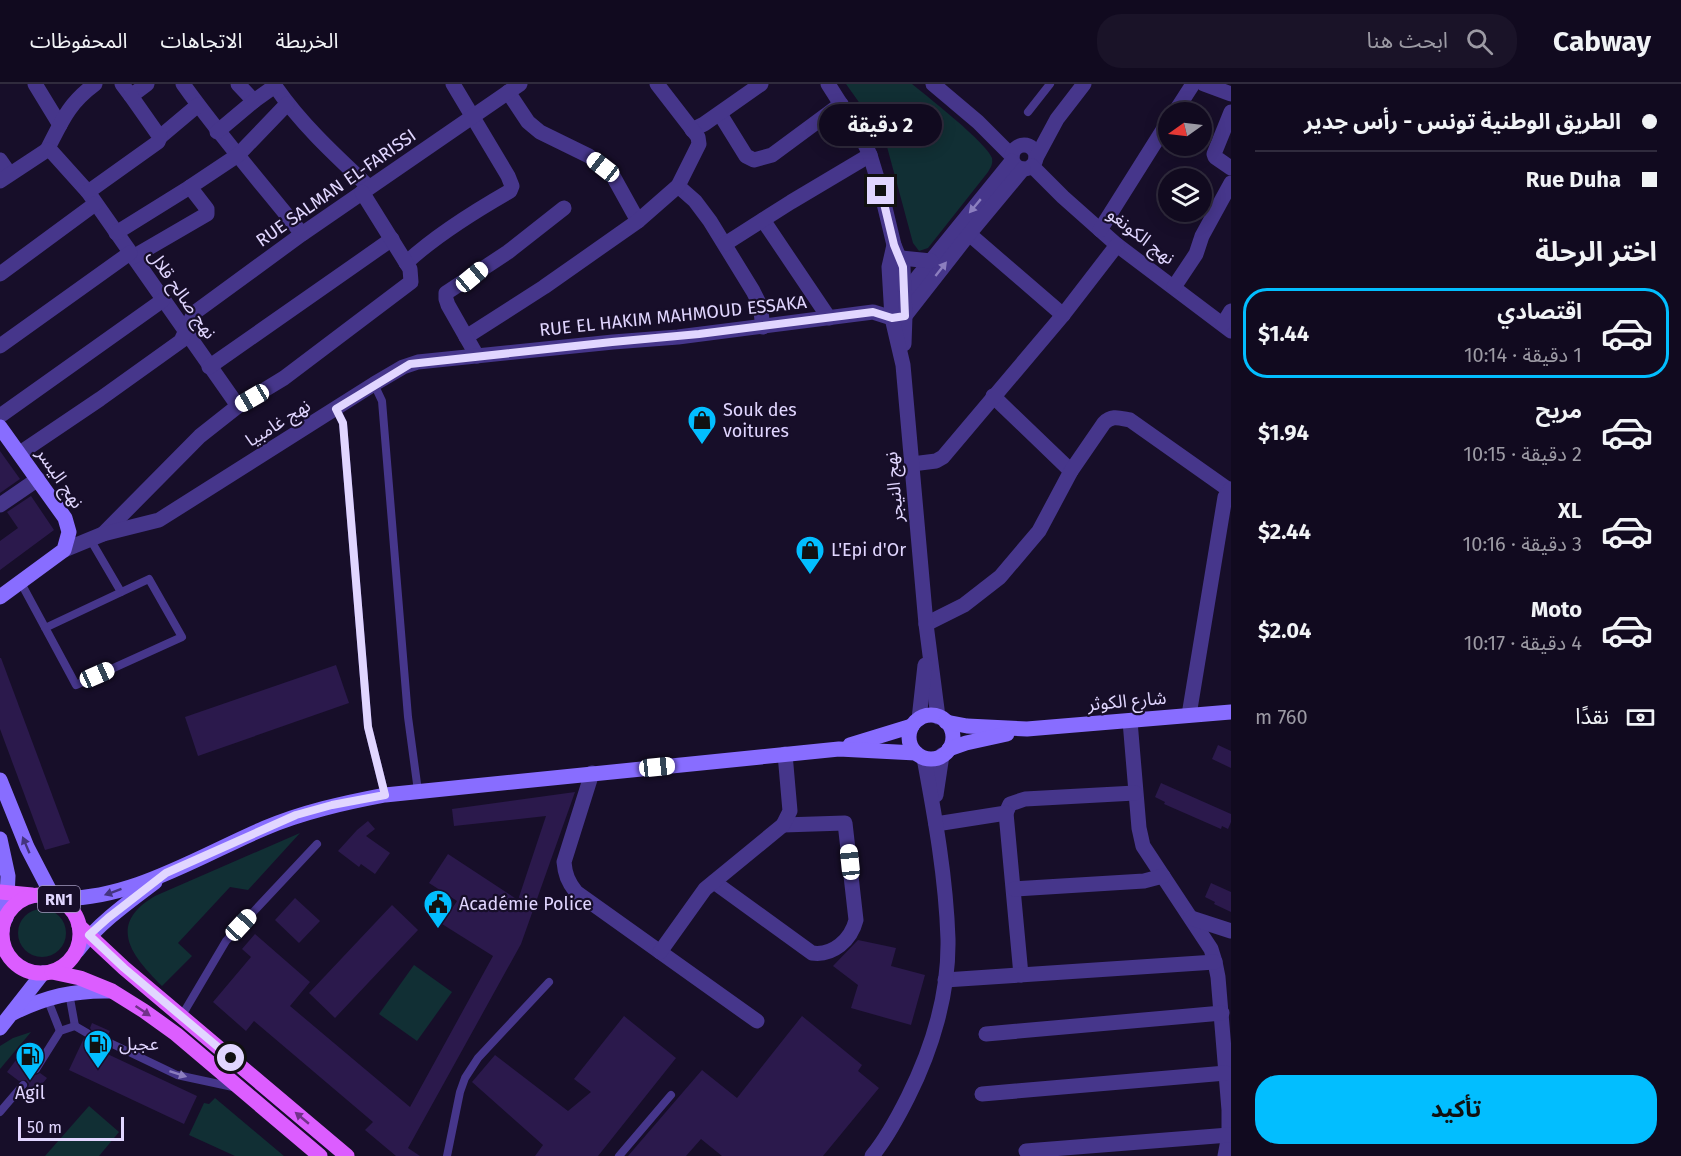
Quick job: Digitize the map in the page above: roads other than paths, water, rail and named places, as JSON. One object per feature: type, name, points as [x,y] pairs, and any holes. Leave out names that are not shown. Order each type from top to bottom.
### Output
[{"type":"main road","name":"نهج اليسر","points":[[0,425],[68,524],[68,542],[64,550]]},
{"type":"main road","points":[[0,597],[64,550]]},
{"type":"main road","name":"شارع الكوثر","points":[[942,719],[967,726],[1027,729],[1231,712]]},
{"type":"main road","points":[[0,780],[27,847],[55,897],[78,900],[101,897],[166,873],[296,815],[332,805],[418,791],[839,749],[936,758],[946,752],[952,735],[942,719],[925,716],[916,722],[839,749]]},
{"type":"main road","points":[[916,722],[909,740],[920,755]]},
{"type":"main road","name":"شارع الكوثر","points":[[946,752],[966,742],[1027,729]]},
{"type":"main road","points":[[0,839],[8,876],[4,893],[5,948],[15,963]]},
{"type":"main road","points":[[0,1028],[47,972],[70,960],[84,931],[108,918],[166,873]]},
{"type":"main road","name":"RN1","points":[[4,893],[55,897],[71,910],[84,931],[181,1017],[346,1156]]},
{"type":"main road","name":"RN1","points":[[3,929],[18,903],[35,896]]},
{"type":"main road","points":[[0,954],[33,972],[80,978],[112,991],[176,1034],[314,1153]]},
{"type":"main road","points":[[13,1013],[47,998],[69,993],[86,990],[112,991]]},
{"type":"street","points":[[35,84],[60,125]]},
{"type":"street","points":[[0,160],[5,177],[47,150],[71,104],[95,84]]},
{"type":"street","points":[[147,84],[126,90],[160,137]]},
{"type":"street","points":[[183,84],[217,132],[238,154],[302,234]]},
{"type":"street","points":[[238,84],[254,100]]},
{"type":"street","points":[[406,263],[417,252],[477,210],[510,191],[512,186],[474,116],[453,84]]},
{"type":"street","points":[[466,337],[544,287],[638,221],[678,186],[699,144],[698,137],[657,84]]},
{"type":"street","points":[[692,130],[720,114],[761,84]]},
{"type":"street","points":[[828,84],[861,136],[870,155],[897,252],[931,261]]},
{"type":"street","name":"نهج الكونغو","points":[[933,84],[1023,157],[1063,197],[1118,245],[1228,322]]},
{"type":"street","points":[[873,312],[899,317],[964,230],[1084,84]]},
{"type":"street","points":[[1181,102],[1193,84]]},
{"type":"street","points":[[1204,84],[1231,94]]},
{"type":"street","points":[[64,550],[96,536],[200,436],[238,406],[284,378],[411,282],[410,269],[365,190],[287,104],[275,86],[254,100],[217,132]]},
{"type":"street","points":[[514,88],[528,122],[540,132],[589,156],[613,177],[638,221]]},
{"type":"street","name":"RUE SALMAN EL-FARISSI","points":[[20,453],[182,341],[194,313],[302,234],[514,88]]},
{"type":"street","points":[[116,233],[238,154],[287,104]]},
{"type":"street","points":[[720,114],[746,156],[754,160],[772,155],[841,104]]},
{"type":"street","points":[[0,274],[158,142],[160,137],[198,105]]},
{"type":"street","points":[[1231,112],[1214,154],[1231,168]]},
{"type":"street","points":[[1100,230],[1158,138]]},
{"type":"street","name":"نهج صالح قلال","points":[[47,150],[57,156],[92,198],[238,406]]},
{"type":"street","points":[[725,244],[870,155]]},
{"type":"street","points":[[1174,286],[1196,254],[1202,236],[1231,183]]},
{"type":"street","points":[[678,186],[695,201],[725,244],[760,305],[763,327]]},
{"type":"street","points":[[0,346],[131,255],[207,214],[207,209],[190,187]]},
{"type":"street","points":[[477,356],[448,305],[446,293],[508,252],[564,208]]},
{"type":"street","points":[[763,220],[829,318]]},
{"type":"street","points":[[873,312],[897,298],[964,230]]},
{"type":"street","points":[[964,230],[1062,315]]},
{"type":"street","points":[[209,367],[392,239]]},
{"type":"street","points":[[912,464],[943,458],[1118,245]]},
{"type":"street","name":"نهج النيجر","points":[[897,252],[889,267],[899,317],[927,641]]},
{"type":"street","points":[[0,425],[163,300]]},
{"type":"street","name":"RUE EL HAKIM MAHMOUD ESSAKA","points":[[477,356],[763,327],[873,312]]},
{"type":"street","name":"نهج غامبيا","points":[[96,536],[159,520],[374,384],[410,364],[477,356]]},
{"type":"street","points":[[993,396],[1071,471]]},
{"type":"street","points":[[926,624],[964,605],[1000,577],[1039,531],[1071,471],[1104,423],[1116,417],[1130,420],[1230,490],[1225,497],[1189,715]]},
{"type":"street","points":[[0,506],[38,478]]},
{"type":"street","points":[[927,641],[942,719]]},
{"type":"street","points":[[916,722],[927,641]]},
{"type":"street","points":[[1130,721],[1135,793],[1143,846],[1191,918],[1210,949],[1215,962],[1228,1070],[1229,1136],[1225,1156]]},
{"type":"street","points":[[935,817],[946,752]]},
{"type":"street","points":[[660,952],[705,889],[783,825],[790,811],[785,754]]},
{"type":"street","points":[[877,1155],[918,1077],[934,1033],[945,981],[948,940],[935,817],[920,755]]},
{"type":"street","points":[[592,773],[564,862],[569,883],[576,892],[757,1021]]},
{"type":"street","points":[[1021,975],[1006,813],[1010,804],[1025,799],[1135,793]]},
{"type":"street","points":[[935,817],[1006,813]]},
{"type":"street","points":[[714,882],[812,953],[823,955],[833,952],[853,931],[856,920],[845,823],[783,825]]},
{"type":"street","points":[[1014,889],[1144,881],[1163,876]]},
{"type":"street","points":[[1191,918],[1231,931]]},
{"type":"street","points":[[945,981],[1215,962]]},
{"type":"street","points":[[986,1034],[1222,1014]]},
{"type":"street","points":[[982,1094],[1228,1070]]},
{"type":"street","points":[[1026,1151],[1229,1136]]},
{"type":"lane","points":[[1028,112],[1050,84]]},
{"type":"lane","points":[[374,384],[382,400],[408,717],[418,791]]},
{"type":"lane","points":[[336,409],[343,423],[368,727],[385,795]]},
{"type":"lane","points":[[96,536],[121,592]]},
{"type":"lane","points":[[21,583],[45,628],[76,685],[182,637],[149,579],[45,628]]},
{"type":"lane","points":[[181,1017],[225,941],[317,844]]},
{"type":"lane","points":[[447,1156],[465,1078],[478,1058],[549,982]]},
{"type":"lane","points":[[69,993],[75,1026]]},
{"type":"lane","points":[[47,998],[60,1031]]},
{"type":"lane","points":[[36,1070],[60,1031],[75,1026],[87,1033]]},
{"type":"lane","points":[[106,1041],[177,1075],[240,1088]]},
{"type":"lane","points":[[0,1112],[23,1084]]},
{"type":"lane","points":[[619,1156],[671,1095]]},
{"type":"place","name":"Souk des voitures","points":[[702,446]]},
{"type":"place","name":"L'Epi d'Or","points":[[810,576]]},
{"type":"place","name":"Académie Police","points":[[438,930]]},
{"type":"place","name":"عجبل","points":[[98,1070]]},
{"type":"place","name":"Agil","points":[[30,1082]]}]
